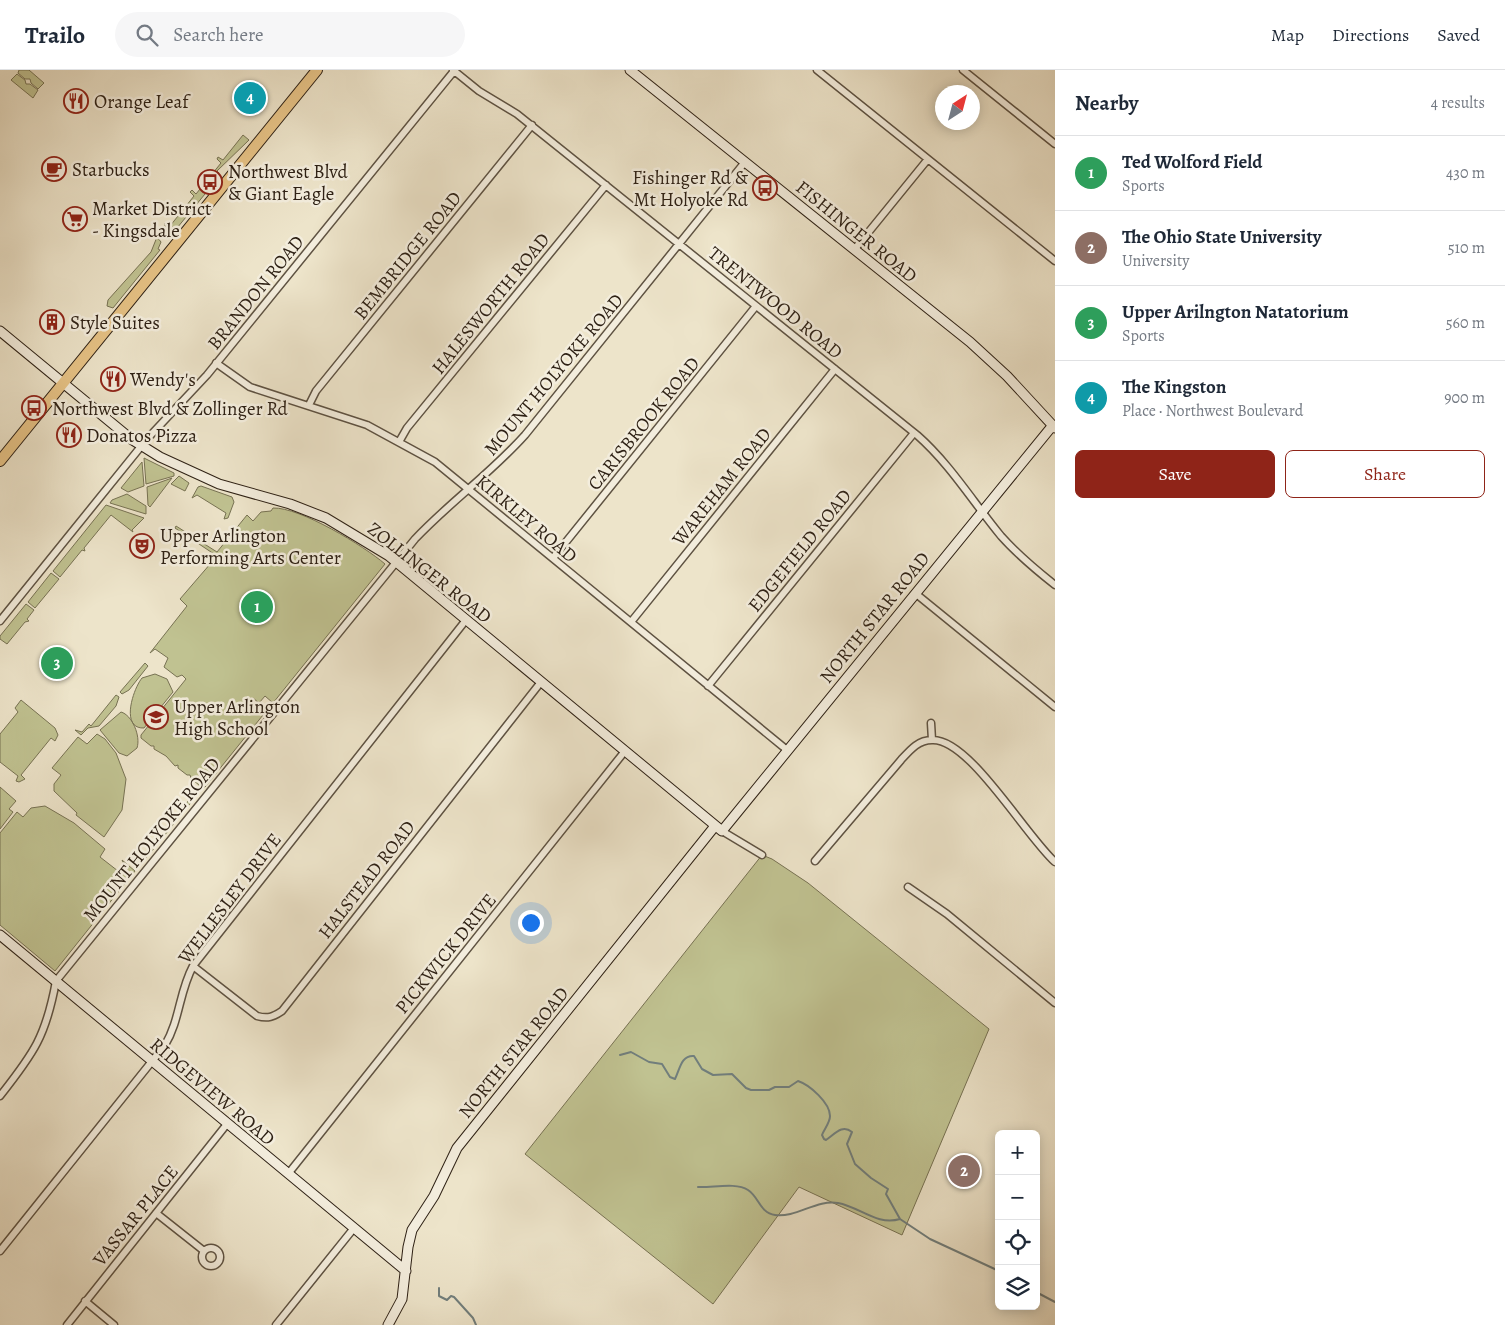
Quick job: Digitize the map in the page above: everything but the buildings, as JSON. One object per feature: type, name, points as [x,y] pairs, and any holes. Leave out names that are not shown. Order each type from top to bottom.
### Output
[{"type":"main road","points":[[0,461],[317,70]]},
{"type":"street","name":"FISHINGER ROAD","points":[[630,70],[983,354],[1007,376],[1054,427]]},
{"type":"street","points":[[817,70],[1055,261]]},
{"type":"street","points":[[963,70],[1055,144]]},
{"type":"street","name":"TRENTWOOD ROAD","points":[[454,71],[479,91],[532,125],[914,433],[943,462],[1020,556],[1055,585]]},
{"type":"street","name":"BRANDON ROAD","points":[[0,621],[142,446],[216,363],[454,71]]},
{"type":"street","name":"BEMBRIDGE ROAD","points":[[308,405],[316,391],[532,125]]},
{"type":"street","points":[[854,250],[928,159]]},
{"type":"street","name":"MOUNT HOLYOKE ROAD","points":[[0,1096],[33,1054],[40,1040],[46,1026],[56,981],[396,562],[444,509],[499,463],[525,435],[745,162]]},
{"type":"street","name":"HALESWORTH ROAD","points":[[400,442],[407,428],[606,185]]},
{"type":"street","name":"CARISBROOK ROAD","points":[[553,558],[756,306]]},
{"type":"street","name":"ZOLLINGER ROAD","points":[[0,332],[142,446],[188,472],[220,484],[290,504],[326,518],[354,533],[396,562],[719,828],[762,855]]},
{"type":"street","name":"KIRKLEY ROAD","points":[[216,363],[250,387],[367,425],[435,462],[787,750]]},
{"type":"street","name":"WAREHAM ROAD","points":[[631,622],[835,369]]},
{"type":"street","name":"NORTH STAR ROAD","points":[[388,1325],[402,1299],[412,1230],[434,1196],[457,1148],[719,828],[787,750],[982,510],[1054,427]]},
{"type":"street","name":"EDGEFIELD ROAD","points":[[708,686],[914,433]]},
{"type":"street","points":[[915,593],[1055,708]]},
{"type":"street","name":"WELLESLEY DRIVE","points":[[0,1251],[171,1035],[185,981],[193,966],[466,620]]},
{"type":"street","name":"HALSTEAD ROAD","points":[[193,966],[257,1016],[266,1018],[275,1016],[282,1011],[541,682]]},
{"type":"street","points":[[931,723],[932,740]]},
{"type":"street","points":[[815,861],[915,745],[932,740],[949,743],[970,759],[1029,835],[1055,862]]},
{"type":"street","name":"PICKWICK DRIVE","points":[[288,1174],[625,751]]},
{"type":"street","points":[[908,887],[947,914],[1055,1003]]},
{"type":"street","name":"RIDGEVIEW ROAD","points":[[1,938],[56,981],[406,1271]]},
{"type":"street","name":"VASSAR PLACE","points":[[67,1325],[227,1124]]},
{"type":"street","points":[[156,1213],[204,1251]]},
{"type":"street","points":[[276,1325],[354,1228]]},
{"type":"street","points":[[85,1302],[114,1325]]},
{"type":"green space","points":[[19,70],[29,70],[44,83],[38,89],[31,83],[30,79],[25,79],[18,73]]},
{"type":"green space","points":[[17,74],[25,80],[26,84],[30,84],[38,90],[33,98],[11,80]]},
{"type":"green space","points":[[243,135],[249,140],[217,171],[219,173],[209,185],[205,194],[177,228],[165,226],[165,223],[170,226],[194,196],[190,192],[192,190],[196,194],[221,163],[217,159],[218,157],[223,160]]},
{"type":"green space","points":[[157,237],[161,242],[158,249],[160,250],[113,308],[107,306],[108,300],[151,252]]},
{"type":"green space","points":[[144,458],[174,473],[174,476],[146,484]]},
{"type":"green space","points":[[142,462],[144,486],[128,492],[121,488]]},
{"type":"green space","points":[[179,476],[189,483],[185,491],[171,484]]},
{"type":"green space","points":[[172,478],[150,507],[148,505],[147,487]]},
{"type":"green space","points":[[201,486],[232,497],[234,502],[228,518],[224,519],[226,513],[197,495],[192,498],[198,487]]},
{"type":"green space","points":[[127,494],[146,506],[146,514],[110,503],[112,500]]},
{"type":"green space","points":[[106,505],[144,518],[132,530],[133,532],[111,515],[84,548],[85,551],[82,550],[60,577],[53,571]]},
{"type":"green space","points":[[273,508],[285,509],[299,514],[331,529],[385,564],[273,703],[265,696],[259,703],[253,698],[249,704],[263,715],[205,787],[201,787],[190,775],[187,775],[178,768],[178,765],[175,766],[166,756],[154,749],[154,746],[151,746],[141,738],[141,735],[186,679],[182,675],[177,677],[164,667],[168,658],[155,649],[150,653],[187,606],[180,599],[217,556],[175,528],[176,526],[217,552],[247,515],[253,521],[261,512],[271,511]]},
{"type":"green space","points":[[51,573],[59,579],[35,608],[28,602]]},
{"type":"green space","points":[[26,604],[34,610],[27,619],[29,621],[25,622],[7,644],[0,639],[0,636]]},
{"type":"green space","points":[[145,663],[148,666],[129,690],[122,694],[120,692]]},
{"type":"green space","points":[[155,674],[167,679],[173,692],[144,728],[137,727],[132,722],[130,716],[132,699],[142,678]]},
{"type":"green space","points":[[116,695],[119,697],[116,706],[99,726],[88,728],[81,735],[75,730],[82,732],[89,724],[91,726]]},
{"type":"green space","points":[[21,700],[55,728],[58,735],[55,741],[51,738],[21,775],[25,779],[19,782],[16,781],[18,776],[0,762],[0,734],[18,712],[15,708]]},
{"type":"green space","points":[[121,712],[129,717],[135,727],[138,738],[137,748],[127,756],[119,753],[100,730]]},
{"type":"green space","points":[[97,734],[105,739],[116,753],[126,779],[122,810],[104,837],[76,815],[77,813],[54,791],[54,784],[61,775],[52,768],[78,737],[87,744]]},
{"type":"green space","points":[[0,787],[16,801],[9,809],[13,812],[0,829]]},
{"type":"green space","points":[[186,795],[193,800],[147,857],[143,858],[139,853],[144,855],[189,800]]},
{"type":"green space","points":[[45,806],[74,823],[105,849],[100,857],[118,871],[124,864],[122,860],[135,871],[55,971],[0,925],[0,833],[17,812],[23,817],[31,808]]},
{"type":"green space","points":[[762,855],[772,859],[808,883],[989,1029],[902,1235],[799,1187],[713,1304],[525,1154]]},
{"type":"waterway","points":[[620,1055],[631,1052],[649,1062],[662,1064],[670,1077],[675,1079],[684,1060],[694,1056],[702,1069],[713,1075],[732,1074],[746,1088],[751,1090],[789,1087],[798,1081],[803,1083],[823,1100],[829,1111],[829,1121],[822,1135],[824,1139],[826,1140],[842,1129],[852,1132],[847,1144],[855,1164],[888,1189],[886,1194],[900,1219],[930,1239],[995,1269]]},
{"type":"waterway","points":[[698,1187],[737,1186],[743,1188],[752,1193],[766,1211],[775,1215],[791,1214],[830,1202],[846,1205],[884,1220],[900,1219]]},
{"type":"waterway","points":[[439,1288],[439,1296],[447,1300],[451,1296],[454,1297],[473,1318],[476,1325]]},
{"type":"waterway","points":[[1040,1294],[1055,1302]]},
{"type":"place","name":"The Kingston","points":[[250,98]]},
{"type":"place","name":"Orange Leaf","points":[[76,101]]},
{"type":"place","name":"Starbucks","points":[[54,169]]},
{"type":"place","name":"Northwest Blvd & Giant Eagle","points":[[210,182]]},
{"type":"place","name":"Fishinger Rd & Mt Holyoke Rd","points":[[765,188]]},
{"type":"place","name":"Market District - Kingsdale","points":[[75,219]]},
{"type":"place","name":"Style Suites","points":[[52,322]]},
{"type":"place","name":"Wendy's","points":[[113,379]]},
{"type":"place","name":"Northwest Blvd & Zollinger Rd","points":[[34,408]]},
{"type":"place","name":"Donatos Pizza","points":[[69,435]]},
{"type":"place","name":"Upper Arlington Performing Arts Center","points":[[142,546]]},
{"type":"place","name":"Ted Wolford Field","points":[[257,607]]},
{"type":"place","name":"Upper Arilngton Natatorium","points":[[57,663]]},
{"type":"place","name":"Upper Arlington High School","points":[[156,717]]},
{"type":"place","name":"The Ohio State University","points":[[964,1171]]}]
